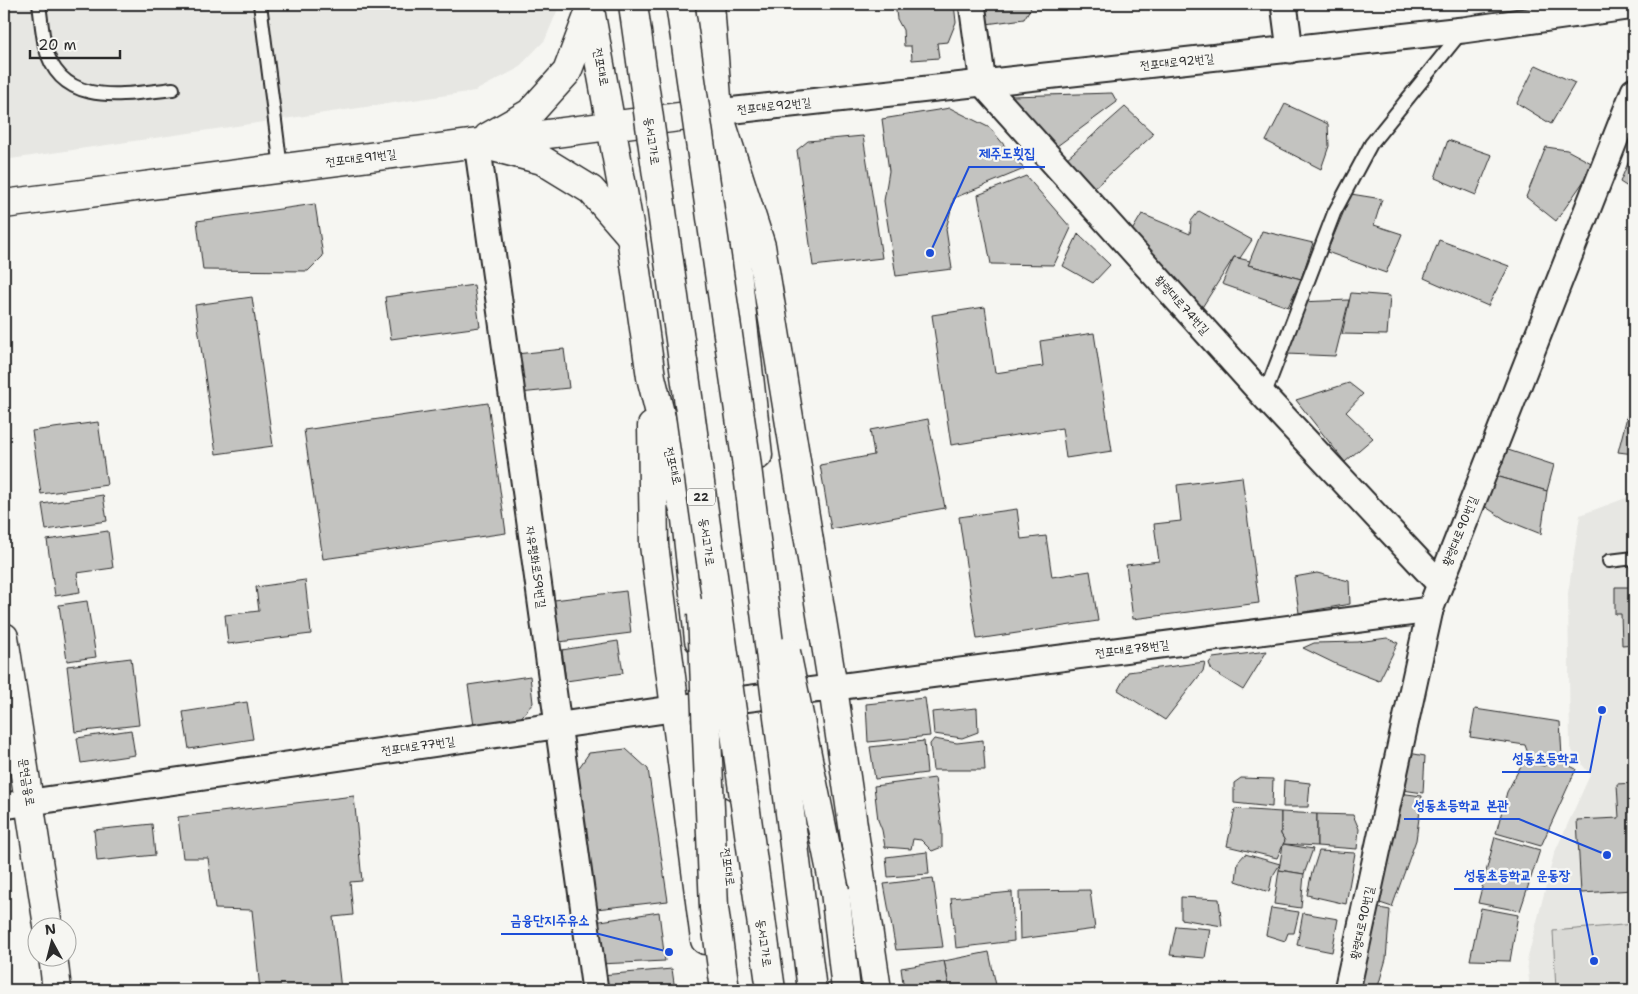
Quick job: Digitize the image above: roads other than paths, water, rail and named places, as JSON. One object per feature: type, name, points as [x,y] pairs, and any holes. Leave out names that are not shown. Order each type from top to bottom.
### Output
[{"type":"main road","name":"동서고가로","points":[[633,4],[771,990]]},
{"type":"main road","points":[[680,4],[746,459],[812,990]]},
{"type":"main road","points":[[710,4],[718,112],[786,694],[825,990]]},
{"type":"main road","points":[[477,143],[530,113],[567,72],[589,7]]},
{"type":"main road","name":"전포대로","points":[[589,7],[631,236],[651,377],[686,519],[706,704],[745,990]]},
{"type":"main road","name":"전포대로91번길","points":[[4,204],[718,112]]},
{"type":"main road","points":[[718,112],[761,246],[833,688],[877,990]]},
{"type":"main road","points":[[477,143],[542,160],[591,190],[631,236]]},
{"type":"main road","points":[[651,377],[654,545],[712,990]]},
{"type":"main road","points":[[746,459],[835,891],[846,990]]},
{"type":"main road","points":[[696,462],[714,908],[725,990]]},
{"type":"main road","name":"문현금융로","points":[[4,637],[17,804],[45,916]]},
{"type":"main road","points":[[54,966],[58,990]]},
{"type":"street","points":[[972,4],[983,84]]},
{"type":"street","points":[[1284,4],[1290,50]]},
{"type":"street","name":"전포대로92번길","points":[[718,112],[1463,30],[1634,6]]},
{"type":"street","name":"황령대로74번길","points":[[983,84],[1264,396],[1439,583]]},
{"type":"street","name":"황령대로90번길","points":[[1347,990],[1430,610],[1439,583],[1634,91]]},
{"type":"street","name":"자유평화로59번길","points":[[477,143],[596,990]]},
{"type":"street","name":"전포대로78번길","points":[[833,688],[1430,610]]},
{"type":"street","name":"전포대로77번길","points":[[17,804],[558,725],[833,688]]},
{"type":"lane","points":[[40,4],[46,47],[55,69],[77,89],[108,96],[172,89]]},
{"type":"lane","points":[[260,4],[281,168]]},
{"type":"lane","points":[[1264,396],[1334,213],[1366,153],[1463,30]]},
{"type":"lane","points":[[1609,561],[1634,558]]},
{"type":"place","name":"제주도횟집","points":[[930,253]]},
{"type":"place","name":"성동초등학교","points":[[1602,710]]},
{"type":"place","name":"성동초등학교 본관","points":[[1607,855]]},
{"type":"place","name":"금융단지주유소","points":[[669,952]]},
{"type":"place","name":"성동초등학교 운동장","points":[[1594,961]]}]
